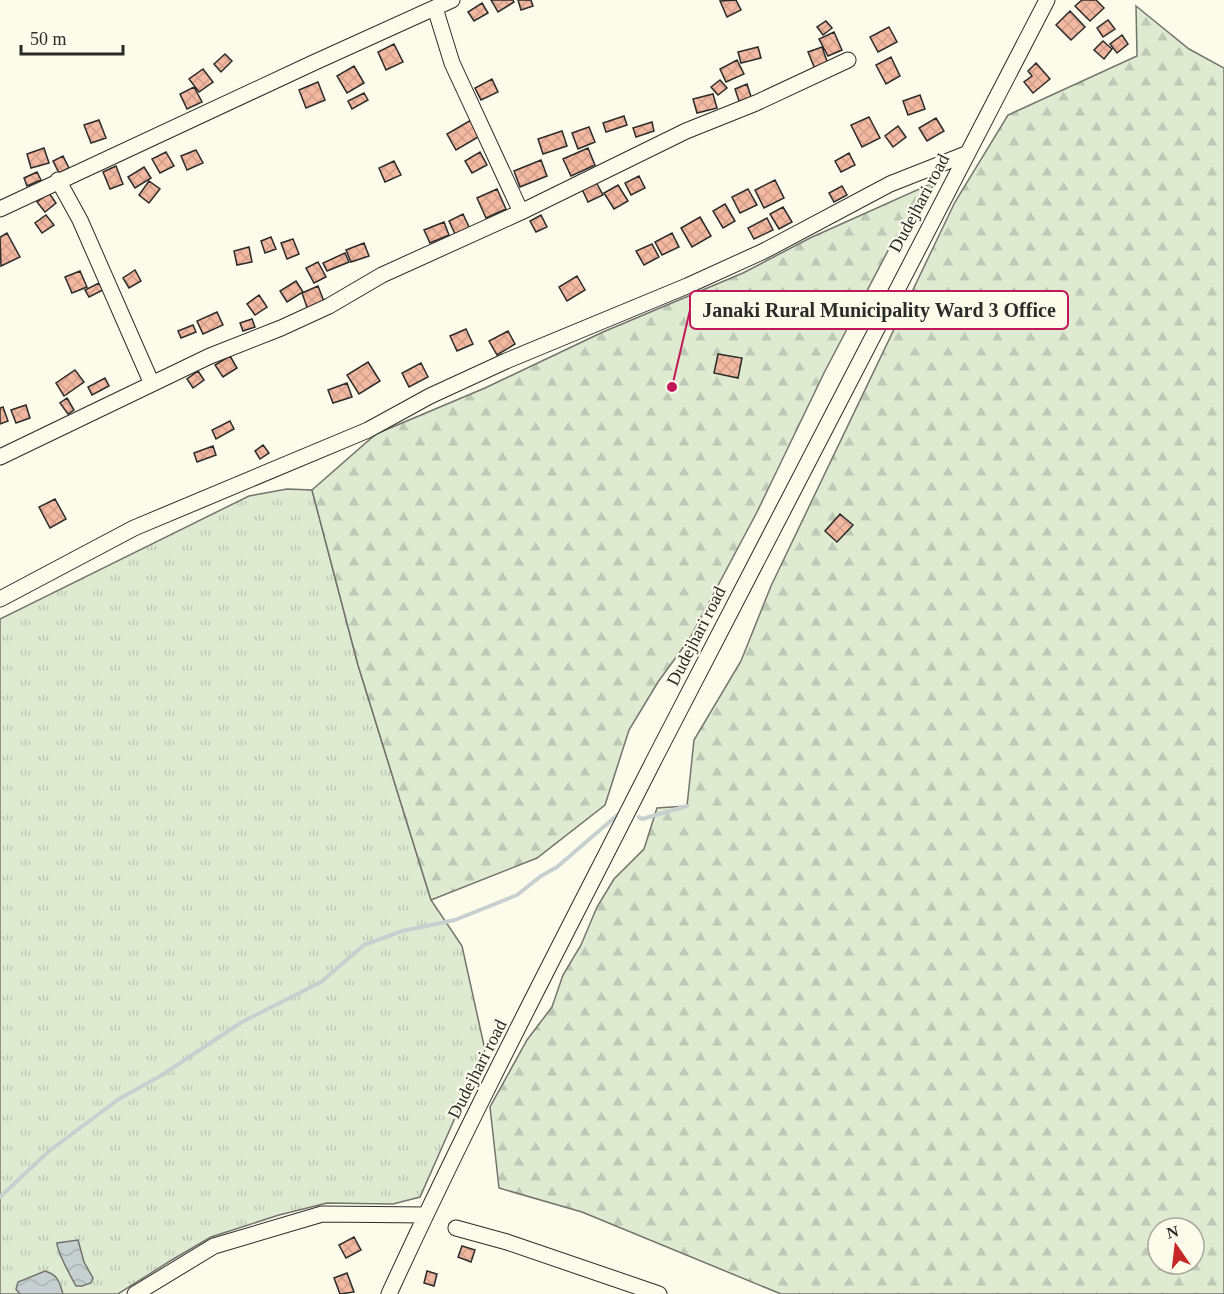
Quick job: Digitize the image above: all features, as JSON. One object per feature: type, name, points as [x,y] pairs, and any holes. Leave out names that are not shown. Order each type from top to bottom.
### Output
[{"type":"street","points":[[0,209],[58,180],[453,0]]},
{"type":"street","name":"Dudejhari road","points":[[389,1294],[426,1215],[601,866],[883,313],[1047,0]]},
{"type":"street","points":[[435,8],[452,63],[521,212]]},
{"type":"street","points":[[0,457],[210,356],[329,306],[392,270],[521,212],[686,131],[756,103],[848,60]]},
{"type":"street","points":[[0,599],[134,528],[368,430],[430,396],[506,361],[687,286],[764,251],[890,184],[966,154]]},
{"type":"street","points":[[58,180],[80,220],[152,384]]},
{"type":"street","points":[[135,1294],[214,1246],[322,1214],[426,1215]]},
{"type":"street","points":[[456,1228],[507,1242],[659,1294]]},
{"type":"green space","points":[[1136,6],[1189,49],[1224,68],[1224,1294],[781,1294],[582,1212],[499,1188],[490,1107],[527,1040],[552,1007],[563,975],[581,945],[597,907],[614,879],[644,849],[657,808],[687,806],[694,740],[741,661],[771,586],[955,202],[1008,115],[1137,56]]},
{"type":"green space","points":[[937,181],[892,243],[824,373],[757,512],[690,638],[658,682],[629,730],[605,805],[537,858],[431,900],[358,665],[312,490],[376,434],[485,388],[603,332],[743,273],[810,238]]},
{"type":"green space","points":[[287,489],[312,490],[358,665],[431,900],[462,946],[485,1050],[420,1197],[393,1204],[327,1203],[279,1215],[211,1237],[118,1294],[0,1294],[0,619],[249,496]]},
{"type":"water","points":[[78,1240],[84,1262],[93,1278],[91,1283],[82,1286],[76,1286],[57,1243]]},
{"type":"water","points":[[45,1271],[53,1274],[57,1279],[63,1294],[20,1294],[16,1289],[18,1282]]},
{"type":"building","points":[[491,0],[513,0],[514,2],[498,12]]},
{"type":"building","points":[[518,0],[531,0],[533,6],[521,10]]},
{"type":"building","points":[[736,0],[741,10],[727,17],[720,1]]},
{"type":"building","points":[[1082,0],[1096,0],[1104,8],[1090,21],[1075,6]]},
{"type":"building","points":[[482,3],[488,13],[474,21],[468,12]]},
{"type":"building","points":[[1070,11],[1085,27],[1071,40],[1056,25]]},
{"type":"building","points":[[1108,20],[1115,29],[1103,37],[1097,28]]},
{"type":"building","points":[[826,21],[832,28],[823,35],[817,27]]},
{"type":"building","points":[[889,27],[897,42],[878,52],[870,37]]},
{"type":"building","points":[[834,32],[842,50],[828,56],[819,39]]},
{"type":"building","points":[[1122,35],[1128,44],[1117,53],[1110,44]]},
{"type":"building","points":[[1103,41],[1112,49],[1104,59],[1094,50]]},
{"type":"building","points":[[394,44],[403,62],[386,70],[378,52]]},
{"type":"building","points":[[758,47],[761,58],[741,63],[738,52]]},
{"type":"building","points":[[822,47],[828,64],[815,69],[808,52]]},
{"type":"building","points":[[225,54],[232,61],[221,72],[214,64]]},
{"type":"building","points":[[891,57],[900,76],[886,84],[876,65]]},
{"type":"building","points":[[737,60],[744,74],[726,82],[720,69]]},
{"type":"building","points":[[1036,63],[1050,79],[1033,93],[1024,82],[1032,76],[1028,71]]},
{"type":"building","points":[[354,66],[364,83],[347,93],[337,76]]},
{"type":"building","points":[[203,69],[213,82],[199,92],[189,79]]},
{"type":"building","points":[[492,79],[498,92],[481,100],[475,88]]},
{"type":"building","points":[[720,80],[727,88],[718,95],[711,87]]},
{"type":"building","points":[[318,82],[325,100],[306,108],[299,90]]},
{"type":"building","points":[[747,84],[752,100],[740,104],[735,89]]},
{"type":"building","points":[[194,87],[202,102],[187,109],[180,94]]},
{"type":"building","points":[[364,93],[368,100],[352,109],[348,101]]},
{"type":"building","points":[[713,94],[717,108],[697,113],[693,99]]},
{"type":"building","points":[[920,95],[925,109],[908,115],[903,101]]},
{"type":"building","points":[[624,116],[627,125],[606,132],[603,123]]},
{"type":"building","points":[[869,117],[880,138],[862,147],[851,125]]},
{"type":"building","points":[[936,118],[944,131],[927,141],[919,128]]},
{"type":"building","points":[[99,120],[106,138],[91,143],[84,125]]},
{"type":"building","points":[[471,120],[480,136],[456,150],[447,134]]},
{"type":"building","points":[[652,122],[654,131],[636,137],[633,128]]},
{"type":"building","points":[[898,126],[906,137],[893,147],[885,136]]},
{"type":"building","points":[[589,127],[595,142],[578,149],[572,133]]},
{"type":"building","points":[[562,131],[567,146],[543,154],[538,139]]},
{"type":"building","points":[[44,148],[49,163],[31,168],[27,154]]},
{"type":"building","points":[[588,148],[595,165],[571,176],[563,159]]},
{"type":"building","points":[[196,150],[203,163],[187,170],[181,156]]},
{"type":"building","points":[[166,152],[174,166],[160,173],[152,159]]},
{"type":"building","points":[[480,152],[487,165],[472,173],[465,161]]},
{"type":"building","points":[[849,153],[855,165],[841,172],[835,161]]},
{"type":"building","points":[[63,156],[69,168],[59,173],[53,161]]},
{"type":"building","points":[[541,160],[547,176],[520,187],[514,171]]},
{"type":"building","points":[[394,161],[401,175],[385,182],[379,168]]},
{"type":"building","points":[[116,166],[123,184],[110,189],[103,172]]},
{"type":"building","points":[[144,167],[151,178],[135,188],[128,177]]},
{"type":"building","points":[[37,172],[41,180],[27,186],[24,178]]},
{"type":"building","points":[[639,176],[645,188],[631,195],[625,183]]},
{"type":"building","points":[[775,180],[784,198],[764,208],[755,190]]},
{"type":"building","points":[[149,181],[160,189],[149,203],[139,195]]},
{"type":"building","points":[[596,182],[603,195],[588,202],[582,189]]},
{"type":"building","points":[[618,185],[628,201],[614,209],[604,193]]},
{"type":"building","points":[[842,186],[847,195],[834,202],[829,193]]},
{"type":"building","points":[[497,189],[506,209],[486,218],[477,198]]},
{"type":"building","points":[[748,189],[757,205],[740,213],[732,197]]},
{"type":"building","points":[[49,193],[56,203],[45,212],[37,202]]},
{"type":"building","points":[[725,204],[735,221],[723,228],[713,211]]},
{"type":"building","points":[[783,207],[792,222],[779,229],[770,214]]},
{"type":"building","points":[[463,214],[470,229],[456,236],[449,221]]},
{"type":"building","points":[[46,215],[54,225],[42,233],[35,223]]},
{"type":"building","points":[[541,215],[547,227],[536,232],[530,221]]},
{"type":"building","points":[[700,217],[711,236],[692,247],[681,228]]},
{"type":"building","points":[[767,218],[773,230],[754,239],[748,228]]},
{"type":"building","points":[[444,222],[449,235],[430,243],[424,230]]},
{"type":"building","points":[[7,233],[20,257],[1,266],[0,237]]},
{"type":"building","points":[[672,233],[679,247],[662,255],[655,242]]},
{"type":"building","points":[[271,237],[276,249],[265,253],[261,241]]},
{"type":"building","points":[[293,239],[299,254],[287,259],[281,243]]},
{"type":"building","points":[[364,243],[369,256],[351,262],[346,250]]},
{"type":"building","points":[[652,244],[659,257],[644,265],[636,251]]},
{"type":"building","points":[[249,247],[252,262],[237,265],[234,251]]},
{"type":"building","points":[[345,253],[349,262],[327,271],[323,263]]},
{"type":"building","points":[[318,262],[326,277],[314,283],[306,268]]},
{"type":"building","points":[[135,270],[141,281],[129,288],[123,278]]},
{"type":"building","points":[[80,271],[87,287],[72,293],[65,277]]},
{"type":"building","points":[[577,276],[585,290],[567,301],[559,287]]},
{"type":"building","points":[[296,281],[303,292],[287,302],[280,291]]},
{"type":"building","points":[[99,283],[103,290],[89,297],[85,290]]},
{"type":"building","points":[[318,286],[325,304],[308,310],[302,293]]},
{"type":"building","points":[[259,295],[267,307],[255,315],[247,304]]},
{"type":"building","points":[[217,312],[223,325],[203,334],[197,321]]},
{"type":"building","points":[[252,319],[255,327],[243,331],[240,323]]},
{"type":"building","points":[[193,325],[196,332],[181,338],[178,331]]},
{"type":"building","points":[[466,329],[473,344],[457,351],[450,336]]},
{"type":"building","points":[[508,331],[515,344],[497,355],[489,341]]},
{"type":"building","points":[[718,354],[742,358],[738,378],[714,373]]},
{"type":"building","points":[[230,356],[237,368],[223,377],[215,365]]},
{"type":"building","points":[[368,362],[380,381],[359,394],[347,375]]},
{"type":"building","points":[[421,363],[428,377],[409,387],[402,373]]},
{"type":"building","points":[[75,370],[84,382],[64,396],[56,383]]},
{"type":"building","points":[[198,371],[204,380],[193,388],[187,379]]},
{"type":"building","points":[[105,378],[109,386],[92,395],[88,387]]},
{"type":"building","points":[[347,383],[352,397],[333,403],[328,390]]},
{"type":"building","points":[[67,398],[74,410],[68,414],[60,403]]},
{"type":"building","points":[[26,405],[30,418],[16,423],[11,410]]},
{"type":"building","points":[[3,407],[8,421],[0,424],[0,408]]},
{"type":"building","points":[[230,421],[234,429],[216,439],[212,430]]},
{"type":"building","points":[[263,445],[269,453],[260,459],[255,451]]},
{"type":"building","points":[[213,446],[216,455],[197,462],[194,453]]},
{"type":"building","points":[[55,499],[66,519],[50,528],[39,507]]},
{"type":"building","points":[[840,514],[853,525],[837,542],[825,531]]},
{"type":"building","points":[[354,1237],[361,1250],[346,1258],[339,1245]]},
{"type":"building","points":[[462,1246],[475,1250],[471,1262],[458,1257]]},
{"type":"building","points":[[427,1271],[437,1274],[434,1286],[424,1283]]},
{"type":"building","points":[[347,1273],[354,1292],[340,1294],[334,1278]]},
{"type":"waterway","points":[[639,817],[642,819],[687,806]]},
{"type":"waterway","points":[[0,1197],[49,1151],[119,1099],[162,1075],[242,1022],[321,982],[364,945],[402,931],[455,920],[517,895],[541,876],[557,867],[621,812]]},
{"type":"place","name":"Janaki Rural Municipality Ward 3 Office","points":[[672,387]]}]
